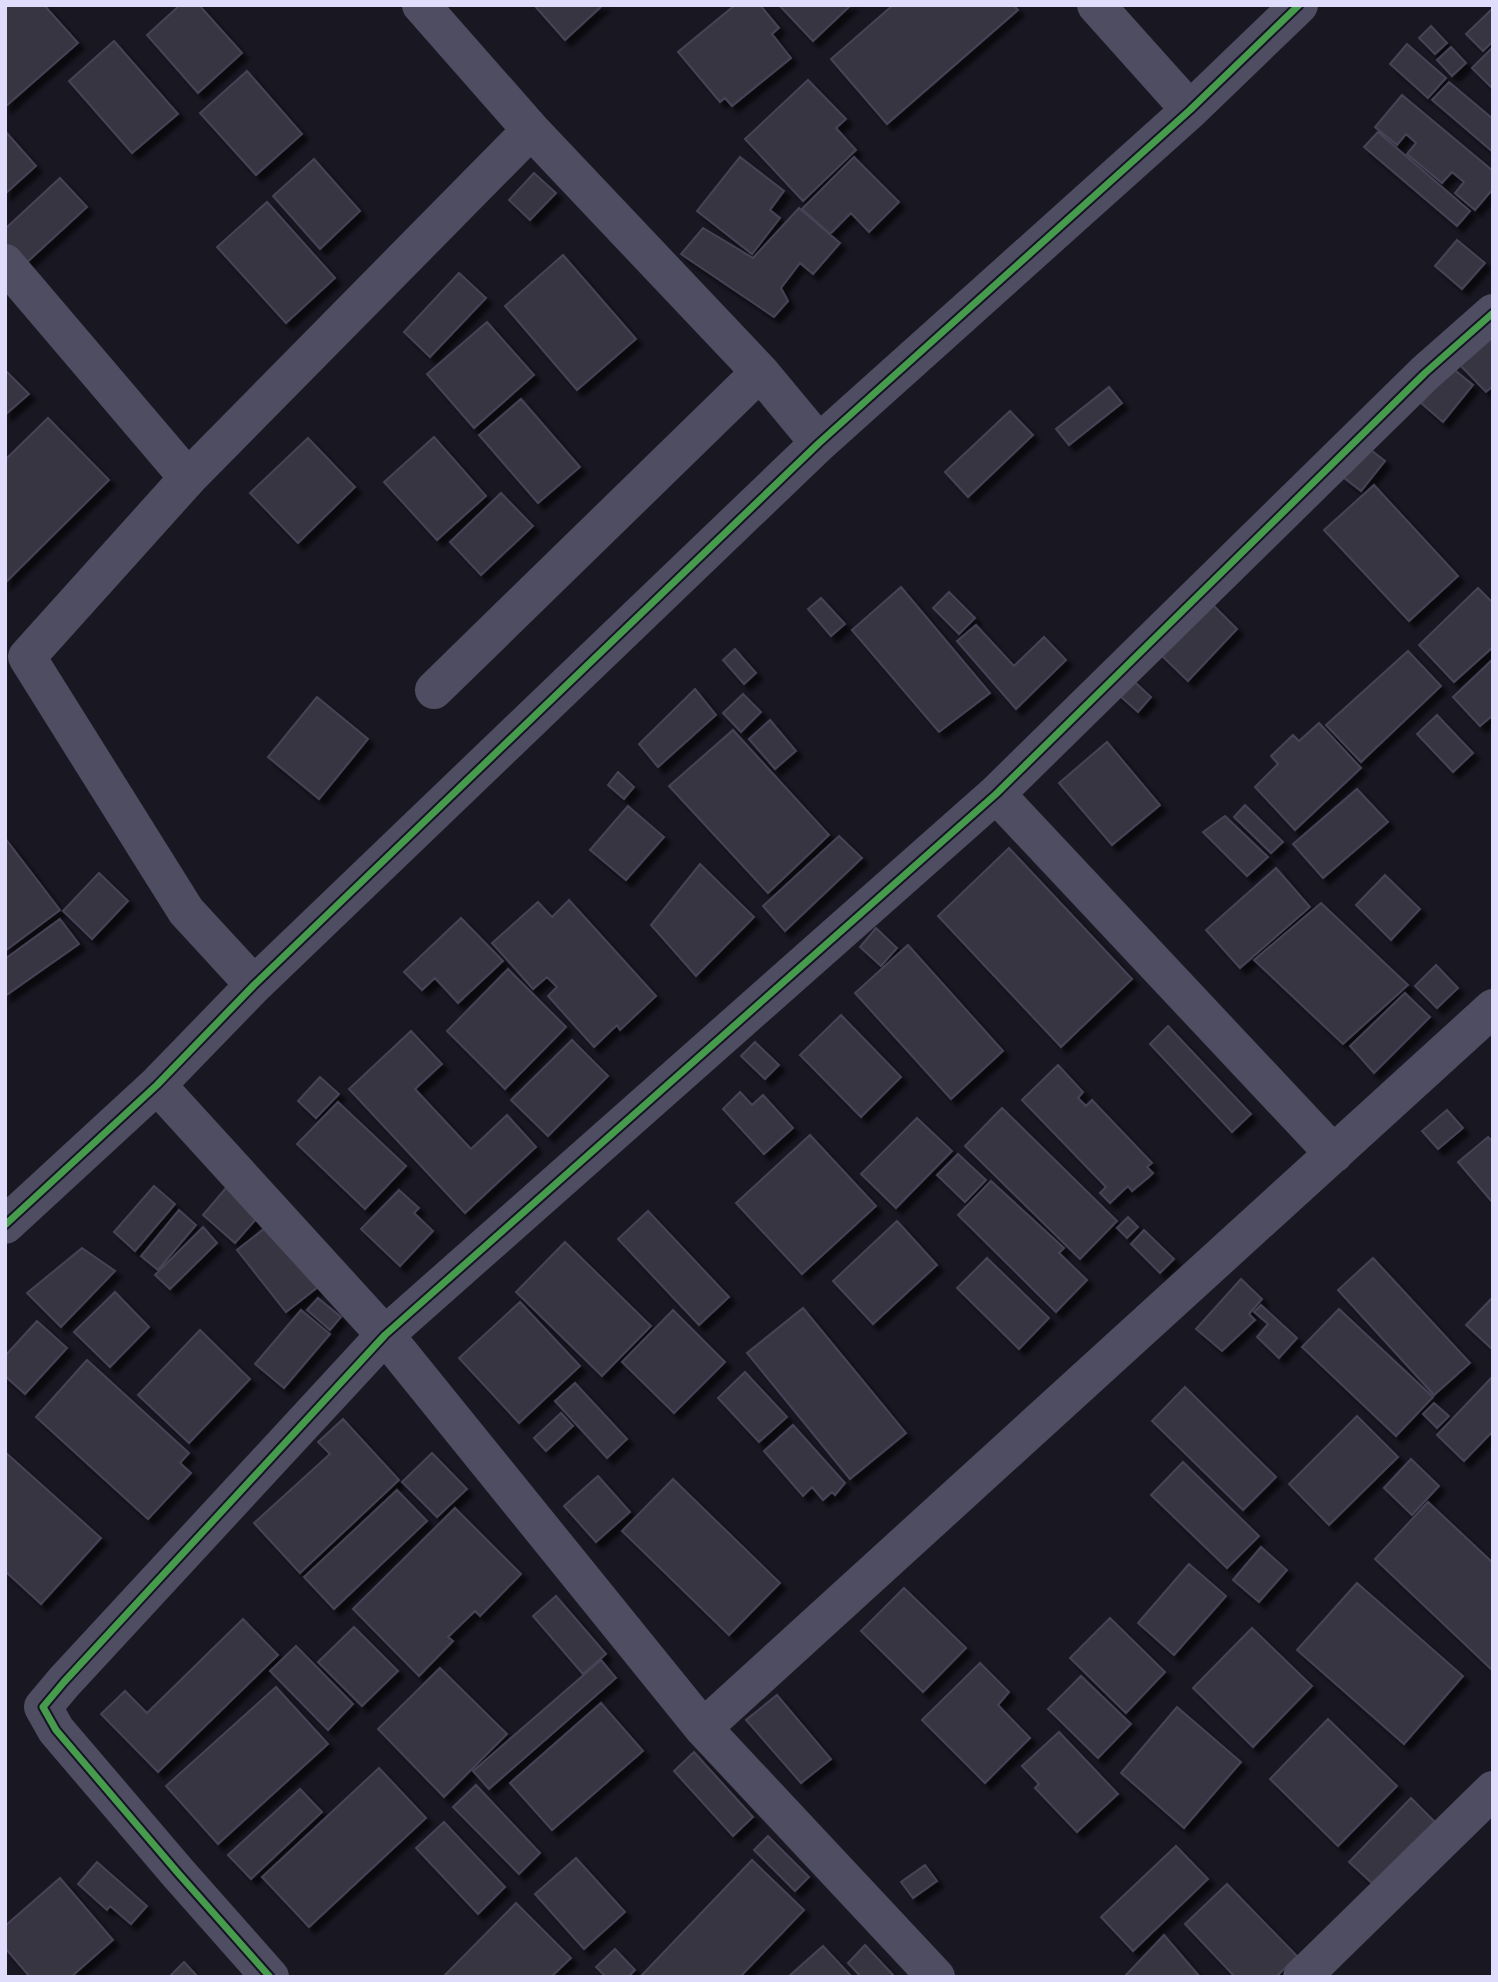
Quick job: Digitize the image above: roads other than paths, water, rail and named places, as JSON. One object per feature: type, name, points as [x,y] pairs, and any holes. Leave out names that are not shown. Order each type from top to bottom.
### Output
[{"type":"street","points":[[421,5],[531,130],[760,372],[819,443]]},
{"type":"street","points":[[1096,5],[1190,110]]},
{"type":"street","points":[[5,1225],[157,1085],[254,985],[819,443],[1190,110],[1299,5]]},
{"type":"street","points":[[254,985],[186,911],[16,666],[188,478],[531,130]]},
{"type":"street","points":[[5,263],[188,478]]},
{"type":"street","points":[[270,1977],[56,1730],[43,1707],[385,1335],[996,794],[1425,373],[1493,313]]},
{"type":"street","points":[[434,690],[760,372]]},
{"type":"street","points":[[996,794],[1334,1154]]},
{"type":"street","points":[[703,1728],[1493,1009]]},
{"type":"street","points":[[157,1085],[385,1335],[703,1728],[936,1977]]},
{"type":"street","points":[[1302,1977],[1493,1790]]}]
